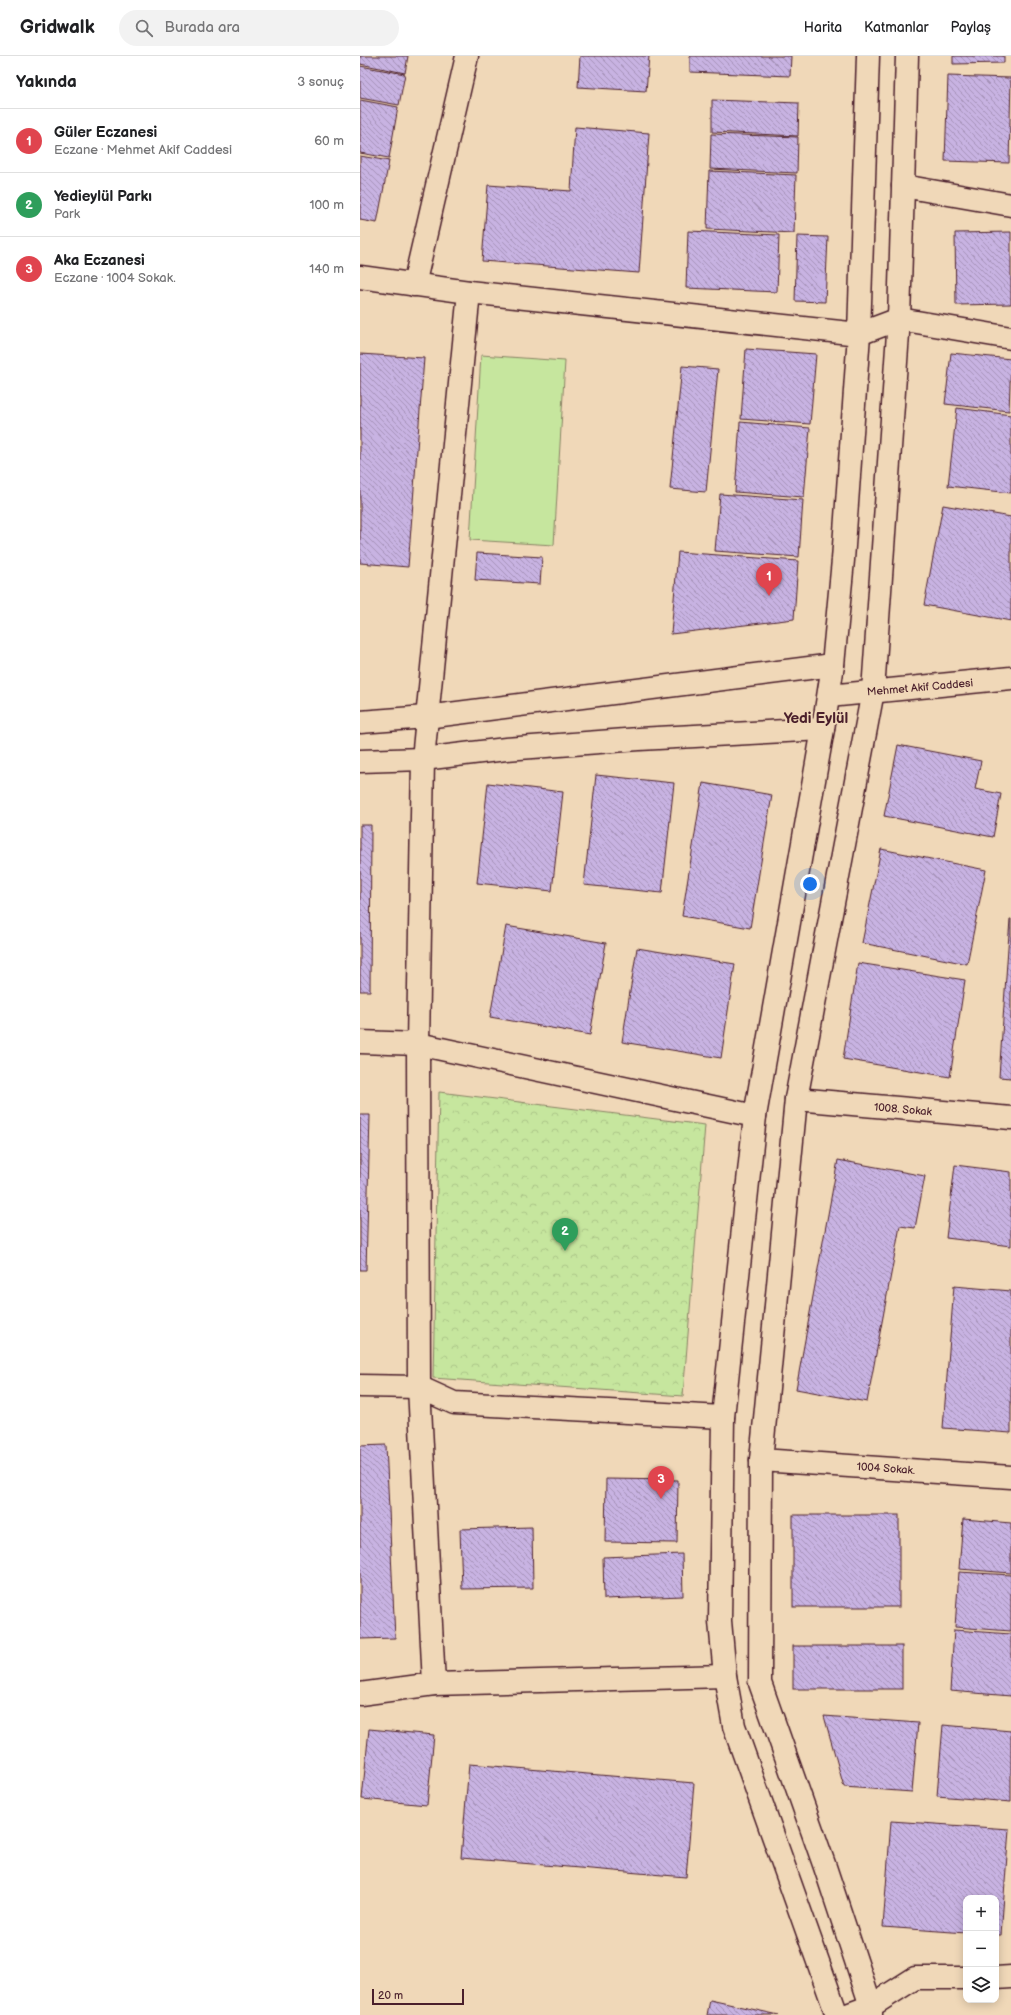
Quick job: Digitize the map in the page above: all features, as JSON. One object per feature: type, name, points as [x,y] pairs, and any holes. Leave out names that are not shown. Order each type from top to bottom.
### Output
[{"type":"street","points":[[414,285],[467,56]]},
{"type":"street","points":[[837,2015],[734,1726],[725,1676],[720,1621],[723,1417],[755,1116],[829,696],[833,665],[843,560],[859,334],[868,56]]},
{"type":"street","points":[[871,2010],[825,1868],[760,1683],[761,1460],[796,1099],[873,691],[899,319],[907,56]]},
{"type":"street","points":[[903,186],[1011,205]]},
{"type":"street","points":[[360,277],[469,292],[859,334],[899,319],[1011,338]]},
{"type":"street","points":[[434,1684],[419,1387],[418,1044],[423,759],[469,292]]},
{"type":"street","points":[[360,722],[426,717],[833,665]]},
{"type":"street","name":"Mehmet Akif Caddesi","points":[[829,696],[1011,678]]},
{"type":"street","points":[[360,761],[423,759],[506,749],[639,739],[823,729]]},
{"type":"street","points":[[360,1042],[418,1044],[755,1116]]},
{"type":"street","name":"1008. Sokak","points":[[796,1099],[1011,1118]]},
{"type":"street","points":[[360,1386],[419,1387],[454,1403],[723,1417]]},
{"type":"street","name":"1004 Sokak.","points":[[761,1460],[1011,1477]]},
{"type":"street","points":[[360,1694],[434,1684],[725,1676]]},
{"type":"street","points":[[999,1978],[1011,1977]]},
{"type":"street","points":[[847,2015],[871,2010],[915,1978],[963,1978]]},
{"type":"green space","points":[[481,355],[565,361],[554,545],[470,540]]},
{"type":"green space","points":[[439,1092],[705,1125],[683,1396],[433,1378]]},
{"type":"building","points":[[360,56],[408,56],[405,73],[360,64]]},
{"type":"building","points":[[580,56],[649,56],[646,91],[578,87]]},
{"type":"building","points":[[690,56],[791,56],[790,76],[690,72]]},
{"type":"building","points":[[953,56],[1004,56],[1004,63],[953,64]]},
{"type":"building","points":[[360,66],[405,74],[399,105],[360,98]]},
{"type":"building","points":[[948,76],[1011,78],[1009,163],[945,161]]},
{"type":"building","points":[[360,100],[398,107],[389,158],[360,153]]},
{"type":"building","points":[[712,100],[799,103],[798,136],[712,132]]},
{"type":"building","points":[[575,127],[649,133],[639,273],[482,261],[488,185],[571,191]]},
{"type":"building","points":[[711,134],[798,137],[797,173],[710,169]]},
{"type":"building","points":[[360,156],[389,161],[377,223],[360,220]]},
{"type":"building","points":[[709,171],[796,175],[794,233],[707,229]]},
{"type":"building","points":[[688,231],[779,235],[777,292],[686,288]]},
{"type":"building","points":[[1011,232],[1011,304],[956,305],[955,233]]},
{"type":"building","points":[[797,236],[828,237],[825,302],[795,301]]},
{"type":"building","points":[[746,349],[816,354],[810,424],[741,419]]},
{"type":"building","points":[[951,353],[1011,359],[1009,411],[945,404]]},
{"type":"building","points":[[360,354],[424,358],[408,567],[360,563]]},
{"type":"building","points":[[682,366],[718,369],[706,492],[670,489]]},
{"type":"building","points":[[957,408],[1011,415],[1011,493],[948,486]]},
{"type":"building","points":[[740,422],[810,428],[804,497],[735,492]]},
{"type":"building","points":[[720,494],[803,500],[799,557],[715,551]]},
{"type":"building","points":[[943,505],[1011,517],[1011,621],[924,605]]},
{"type":"building","points":[[678,552],[798,561],[794,619],[671,634]]},
{"type":"building","points":[[477,553],[542,557],[540,584],[475,580]]},
{"type":"building","points":[[898,745],[981,761],[975,789],[1001,794],[993,837],[884,816]]},
{"type":"building","points":[[596,775],[674,783],[662,893],[584,885]]},
{"type":"building","points":[[488,783],[563,792],[552,891],[477,883]]},
{"type":"building","points":[[703,783],[772,795],[750,928],[682,916]]},
{"type":"building","points":[[360,825],[371,825],[370,991],[360,991]]},
{"type":"building","points":[[881,849],[986,870],[967,964],[862,943]]},
{"type":"building","points":[[1011,919],[1011,1078],[999,1077]]},
{"type":"building","points":[[506,926],[606,943],[590,1035],[490,1017]]},
{"type":"building","points":[[637,948],[735,964],[721,1058],[622,1042]]},
{"type":"building","points":[[858,963],[965,980],[950,1077],[843,1059]]},
{"type":"building","points":[[360,1115],[370,1115],[366,1270],[360,1270]]},
{"type":"building","points":[[838,1160],[925,1176],[915,1228],[900,1226],[867,1402],[796,1389]]},
{"type":"building","points":[[955,1165],[1011,1172],[1011,1246],[946,1238]]},
{"type":"building","points":[[954,1286],[1011,1291],[1011,1433],[943,1428]]},
{"type":"building","points":[[386,1445],[395,1638],[360,1639],[360,1446]]},
{"type":"building","points":[[606,1479],[678,1480],[677,1543],[605,1542]]},
{"type":"building","points":[[793,1515],[899,1515],[899,1607],[793,1607]]},
{"type":"building","points":[[963,1519],[1011,1523],[1011,1573],[959,1569]]},
{"type":"building","points":[[532,1527],[533,1588],[462,1589],[460,1529]]},
{"type":"building","points":[[682,1554],[683,1596],[604,1599],[603,1557]]},
{"type":"building","points":[[959,1572],[1011,1575],[1011,1631],[955,1627]]},
{"type":"building","points":[[954,1630],[1011,1634],[1011,1696],[950,1691]]},
{"type":"building","points":[[793,1646],[902,1646],[902,1689],[793,1689]]},
{"type":"building","points":[[824,1716],[918,1723],[912,1792],[844,1787]]},
{"type":"building","points":[[943,1725],[1011,1731],[1011,1802],[937,1796]]},
{"type":"building","points":[[369,1729],[434,1735],[427,1805],[362,1799]]},
{"type":"building","points":[[469,1764],[694,1783],[686,1877],[461,1858]]},
{"type":"building","points":[[891,1821],[1009,1829],[1001,1935],[999,1935],[999,1895],[963,1895],[963,1933],[883,1927]]},
{"type":"building","points":[[710,2000],[779,2015],[707,2015]]},
{"type":"place","name":"Güler Eczanesi","points":[[769,596]]},
{"type":"place","name":"Yedieylül Parkı","points":[[565,1251]]},
{"type":"place","name":"Aka Eczanesi","points":[[661,1499]]},
{"type":"district","name":"Yedi Eylül","points":[[816,718]]}]
